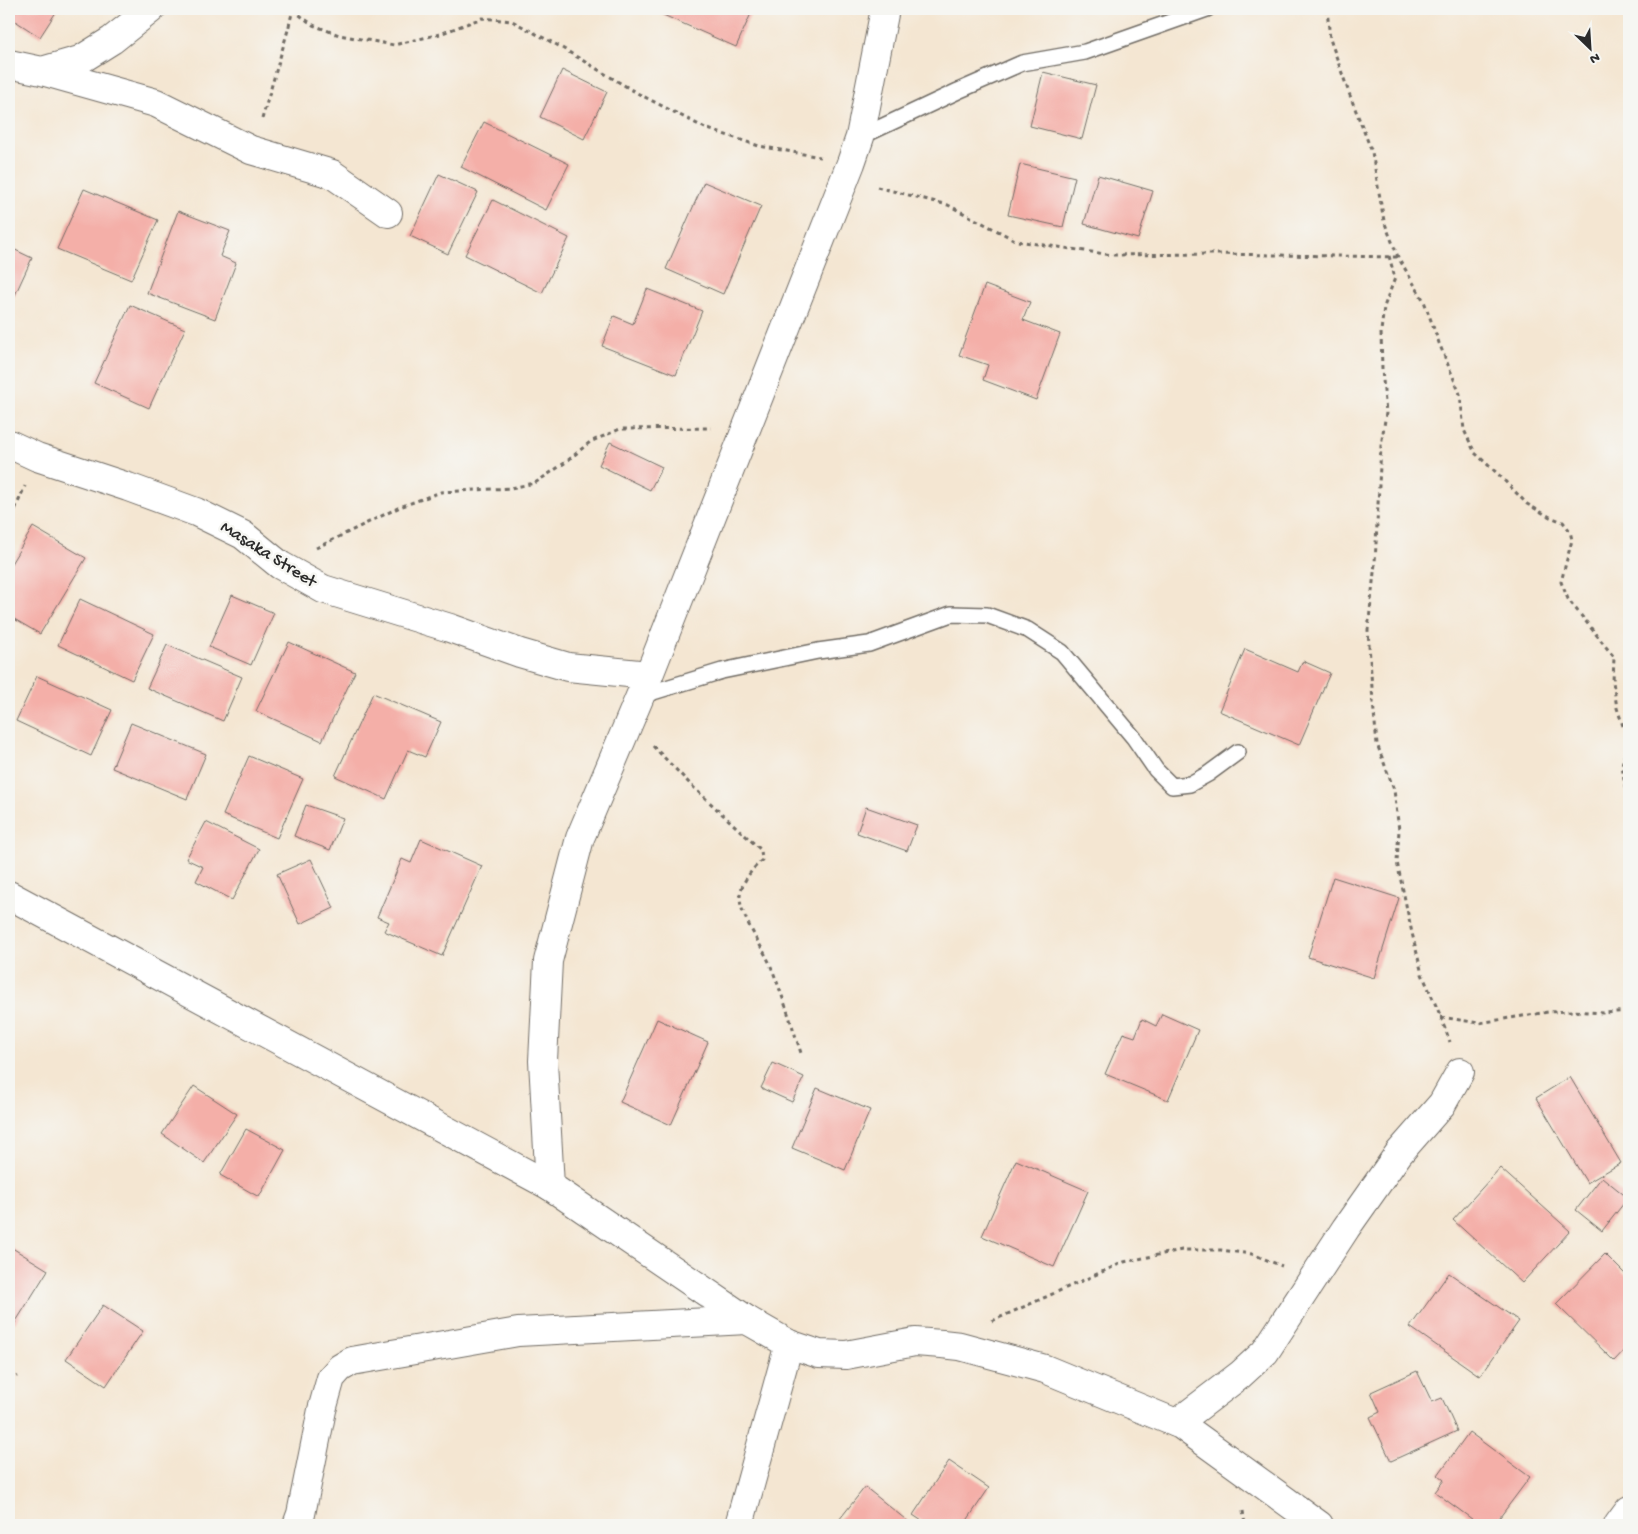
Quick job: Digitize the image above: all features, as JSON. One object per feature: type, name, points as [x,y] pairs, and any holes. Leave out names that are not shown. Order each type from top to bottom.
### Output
[{"type":"street","points":[[42,71],[80,60],[112,40],[151,9]]},
{"type":"street","points":[[550,1186],[543,1061],[548,961],[580,838],[645,686],[848,171],[860,137],[885,9]]},
{"type":"street","points":[[9,64],[42,71],[156,103],[252,150],[332,174],[388,213]]},
{"type":"street","name":"Masaka Street","points":[[9,444],[37,457],[196,512],[243,535],[280,565],[322,589],[520,653],[645,686]]},
{"type":"street","points":[[9,895],[550,1186],[747,1320],[789,1344],[819,1354],[846,1355],[915,1342],[960,1346],[1045,1369],[1177,1423],[1319,1525]]},
{"type":"street","points":[[1177,1423],[1240,1375],[1264,1352],[1346,1228],[1399,1153],[1442,1104],[1460,1072]]},
{"type":"street","points":[[297,1525],[301,1514],[322,1410],[331,1378],[340,1368],[352,1361],[518,1332],[747,1320]]},
{"type":"street","points":[[739,1525],[789,1344]]},
{"type":"street","points":[[1618,1525],[1629,1510]]},
{"type":"lane","points":[[860,137],[1022,63],[1085,52],[1207,9]]},
{"type":"lane","points":[[645,686],[818,651],[868,644],[951,614],[987,615],[1028,630],[1062,652],[1134,738],[1156,770],[1172,786],[1190,784],[1208,774],[1238,752]]},
{"type":"path","points":[[252,150],[270,95],[293,9],[313,26],[339,35],[394,45],[440,34],[482,18],[512,21],[557,45],[637,93],[705,128],[848,171],[948,205],[1017,241],[1112,256],[1215,254],[1398,257]]},
{"type":"path","points":[[1327,9],[1330,39],[1372,152],[1384,221],[1398,257],[1424,301],[1460,394],[1464,430],[1475,453],[1527,504],[1563,522],[1570,531],[1572,540],[1561,582],[1568,599],[1614,657],[1613,682],[1616,708],[1628,741],[1622,764],[1624,787],[1629,800]]},
{"type":"path","points":[[1390,256],[1395,278],[1384,307],[1381,331],[1386,414],[1381,446],[1375,563],[1368,630],[1372,702],[1377,744],[1394,790],[1399,830],[1397,862],[1412,932],[1422,974],[1441,1017],[1460,1072]]},
{"type":"path","points":[[280,565],[400,507],[441,492],[511,488],[535,483],[566,462],[590,442],[620,429],[747,427]]},
{"type":"path","points":[[9,524],[37,457]]},
{"type":"path","points":[[629,722],[692,786],[761,850],[762,860],[744,882],[739,898],[743,914],[772,968],[801,1054]]},
{"type":"path","points":[[1441,1017],[1479,1023],[1548,1012],[1573,1010],[1604,1013],[1629,1011]]},
{"type":"path","points":[[986,1324],[1124,1262],[1182,1250],[1221,1250],[1252,1254],[1313,1278]]},
{"type":"path","points":[[9,1380],[17,1376]]},
{"type":"building","points":[[9,9],[58,9],[40,37],[9,17]]},
{"type":"building","points":[[664,9],[753,9],[736,47],[661,14]]},
{"type":"building","points":[[562,70],[607,92],[584,139],[540,117]]},
{"type":"building","points":[[1043,72],[1096,85],[1082,139],[1030,126]]},
{"type":"building","points":[[484,122],[569,164],[546,210],[461,167]]},
{"type":"building","points":[[1020,164],[1075,177],[1063,227],[1008,215]]},
{"type":"building","points":[[439,174],[478,192],[448,254],[410,236]]},
{"type":"building","points":[[1098,175],[1153,191],[1138,239],[1084,224]]},
{"type":"building","points":[[704,182],[761,206],[723,294],[666,269]]},
{"type":"building","points":[[84,189],[158,220],[131,280],[57,249]]},
{"type":"building","points":[[493,200],[569,238],[542,293],[465,255]]},
{"type":"building","points":[[178,211],[230,231],[220,256],[236,263],[215,319],[147,293]]},
{"type":"building","points":[[9,247],[32,258],[9,308]]},
{"type":"building","points":[[985,285],[1030,302],[1023,320],[1060,334],[1036,400],[983,380],[988,365],[959,355]]},
{"type":"building","points":[[647,289],[702,311],[676,375],[602,346],[614,316],[633,324]]},
{"type":"building","points":[[130,305],[185,329],[149,408],[94,383]]},
{"type":"building","points":[[610,442],[662,467],[650,490],[599,465]]},
{"type":"building","points":[[33,527],[86,558],[40,634],[9,616],[9,567]]},
{"type":"building","points":[[232,595],[274,613],[251,665],[209,647]]},
{"type":"building","points":[[80,599],[154,634],[132,680],[58,645]]},
{"type":"building","points":[[289,642],[355,672],[322,741],[256,711]]},
{"type":"building","points":[[167,645],[242,677],[223,721],[147,688]]},
{"type":"building","points":[[1245,649],[1298,672],[1303,661],[1330,673],[1299,745],[1219,711]]},
{"type":"building","points":[[37,676],[112,710],[91,756],[16,721]]},
{"type":"building","points":[[373,693],[441,722],[425,757],[408,750],[386,799],[335,776]]},
{"type":"building","points":[[131,723],[206,754],[187,799],[112,768]]},
{"type":"building","points":[[249,756],[303,779],[277,838],[223,815]]},
{"type":"building","points":[[306,805],[343,818],[330,850],[294,836]]},
{"type":"building","points":[[866,807],[917,825],[907,851],[857,833]]},
{"type":"building","points":[[206,822],[259,849],[232,900],[196,881],[203,867],[186,859]]},
{"type":"building","points":[[421,839],[482,866],[442,956],[384,931],[389,922],[377,917],[402,859],[411,863]]},
{"type":"building","points":[[311,859],[334,908],[300,924],[277,874]]},
{"type":"building","points":[[1333,877],[1399,898],[1374,978],[1308,957]]},
{"type":"building","points":[[1162,1014],[1198,1030],[1168,1100],[1105,1074],[1123,1033],[1135,1037],[1142,1019],[1156,1026]]},
{"type":"building","points":[[657,1019],[708,1042],[671,1125],[620,1102]]},
{"type":"building","points":[[773,1063],[804,1077],[792,1102],[761,1088]]},
{"type":"building","points":[[1570,1077],[1621,1163],[1587,1183],[1536,1098]]},
{"type":"building","points":[[194,1086],[237,1114],[204,1163],[162,1134]]},
{"type":"building","points":[[817,1088],[870,1110],[845,1170],[792,1148]]},
{"type":"building","points":[[246,1129],[285,1150],[259,1197],[220,1175]]},
{"type":"building","points":[[1016,1160],[1088,1191],[1054,1267],[982,1236]]},
{"type":"building","points":[[1500,1168],[1570,1231],[1522,1283],[1453,1220]]},
{"type":"building","points":[[1602,1177],[1628,1198],[1602,1231],[1576,1210]]},
{"type":"building","points":[[9,1246],[48,1270],[15,1323],[9,1319]]},
{"type":"building","points":[[1605,1254],[1629,1278],[1629,1345],[1614,1361],[1556,1304]]},
{"type":"building","points":[[1449,1273],[1519,1321],[1480,1376],[1410,1327]]},
{"type":"building","points":[[103,1305],[143,1331],[106,1386],[66,1359]]},
{"type":"building","points":[[1417,1371],[1432,1402],[1442,1398],[1457,1431],[1391,1461],[1370,1417],[1380,1412],[1371,1392]]},
{"type":"building","points":[[1469,1432],[1530,1477],[1494,1525],[1480,1525],[1435,1492],[1444,1480],[1438,1475]]},
{"type":"building","points":[[949,1461],[989,1488],[964,1525],[928,1525],[913,1515]]},
{"type":"building","points":[[865,1487],[910,1523],[909,1525],[835,1525]]}]
